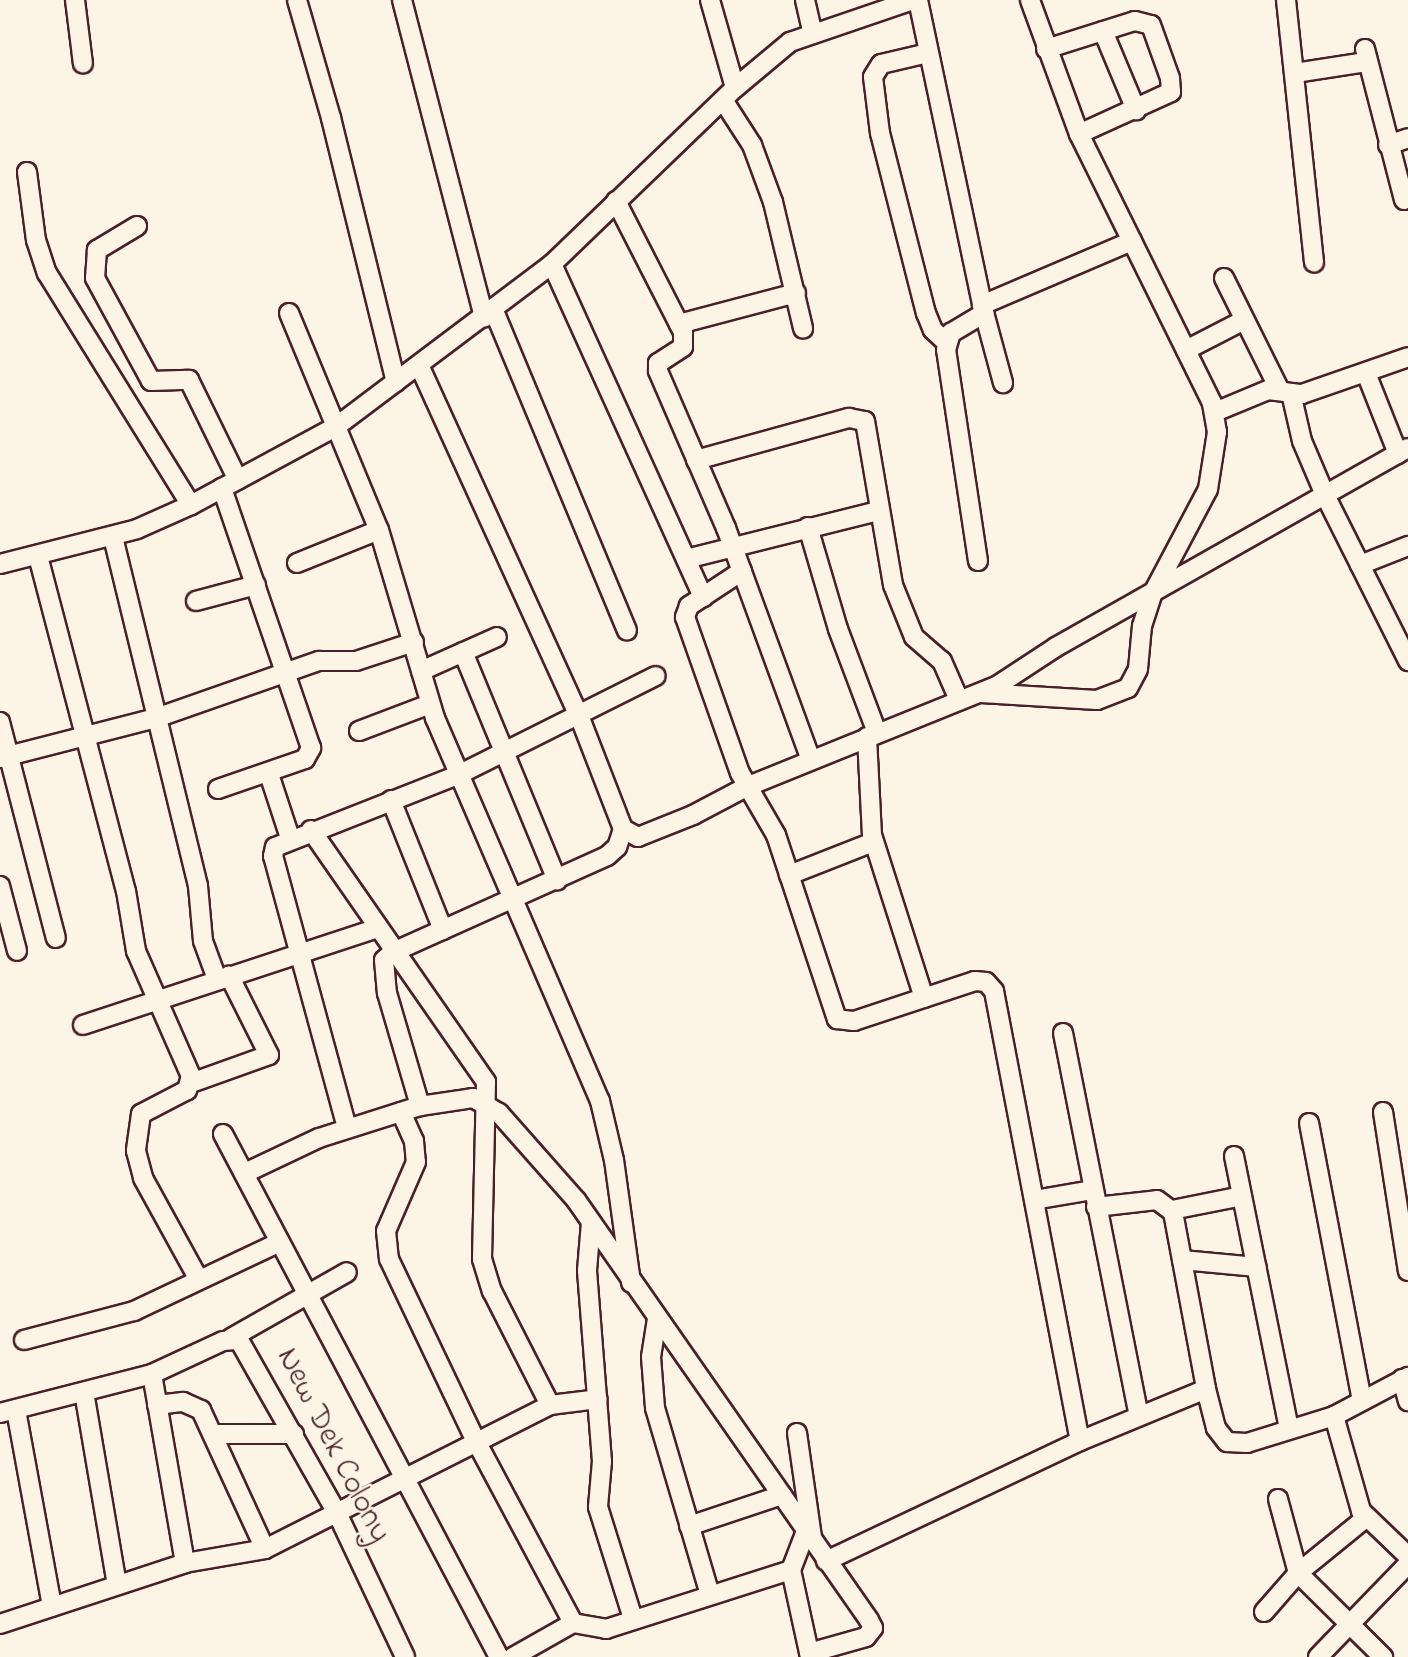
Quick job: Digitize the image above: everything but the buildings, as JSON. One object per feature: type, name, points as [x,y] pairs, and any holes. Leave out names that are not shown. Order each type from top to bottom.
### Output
[{"type":"street","points":[[75,0],[83,64]]},
{"type":"street","points":[[297,0],[331,118],[396,382]]},
{"type":"street","points":[[402,0],[489,314],[627,630]]},
{"type":"street","points":[[710,0],[729,94],[773,202],[803,328]]},
{"type":"street","points":[[805,0],[813,34]]},
{"type":"street","points":[[0,564],[113,537],[191,505],[337,426],[552,264],[729,94],[790,43],[907,0],[928,53],[983,309],[1003,383]]},
{"type":"street","points":[[982,693],[1097,700],[1121,694],[1138,670],[1142,626],[1153,593],[1208,489],[1216,449],[1215,412],[1079,134],[1030,0]]},
{"type":"street","points":[[1286,0],[1314,263]]},
{"type":"street","points":[[1046,49],[1140,20],[1151,25],[1172,88],[1164,98],[1079,134]]},
{"type":"street","points":[[1103,31],[1136,110]]},
{"type":"street","points":[[928,53],[881,64],[873,77],[880,133],[926,313],[933,330],[946,342],[978,561]]},
{"type":"street","points":[[1295,73],[1366,56],[1404,200]]},
{"type":"street","points":[[1388,145],[1408,138]]},
{"type":"street","points":[[27,172],[34,230],[47,273],[191,505]]},
{"type":"street","points":[[616,201],[679,324],[683,346],[657,367],[733,546],[811,760]]},
{"type":"street","points":[[138,226],[97,250],[95,278],[151,381],[189,380],[230,484],[256,585],[311,748],[305,760],[218,789]]},
{"type":"street","points":[[946,342],[955,330],[983,309],[1132,241]]},
{"type":"street","points":[[552,264],[703,597]]},
{"type":"street","points":[[1224,278],[1244,320],[1285,391],[1325,495],[1408,662]]},
{"type":"street","points":[[679,324],[796,293]]},
{"type":"street","points":[[289,313],[379,530],[430,704],[458,775],[600,1101],[614,1160],[631,1283]]},
{"type":"street","points":[[1186,349],[1244,320]]},
{"type":"street","points":[[1215,412],[1285,391],[1302,394],[1408,358]]},
{"type":"street","points":[[419,365],[580,718],[623,830],[617,847],[607,856],[393,952],[384,960],[383,977],[420,1106]]},
{"type":"street","points":[[623,830],[638,837],[811,760],[982,693],[1403,451],[1366,373]]},
{"type":"street","points":[[696,460],[849,418],[861,418],[867,424],[892,585],[910,629],[942,661],[959,700]]},
{"type":"street","points":[[686,559],[879,511]]},
{"type":"street","points":[[808,527],[872,735],[873,842],[925,998]]},
{"type":"street","points":[[297,563],[379,530]]},
{"type":"street","points":[[113,537],[198,886],[203,942],[269,1055],[191,1083],[187,1090],[141,1114],[136,1151],[144,1178],[199,1280]]},
{"type":"street","points":[[1360,565],[1408,546]]},
{"type":"street","points":[[38,556],[126,891],[136,951],[191,1083]]},
{"type":"street","points":[[742,571],[689,606],[685,617],[747,787],[776,835],[836,1019],[847,1023],[975,981],[990,985],[1080,1441]]},
{"type":"street","points":[[197,601],[256,585]]},
{"type":"street","points":[[421,671],[497,637]]},
{"type":"street","points":[[4,757],[156,718],[319,661],[356,661],[414,642]]},
{"type":"street","points":[[463,652],[508,751],[557,880]]},
{"type":"street","points":[[347,1128],[273,856],[275,847],[290,838],[458,775],[580,718],[656,676]]},
{"type":"street","points":[[359,731],[430,704]]},
{"type":"street","points":[[0,722],[4,757],[56,938]]},
{"type":"street","points":[[269,774],[290,838]]},
{"type":"street","points":[[391,800],[443,930]]},
{"type":"street","points":[[311,830],[375,929],[479,1067],[487,1103],[482,1259],[492,1291],[550,1405]]},
{"type":"street","points":[[789,875],[873,842]]},
{"type":"street","points":[[0,886],[17,951]]},
{"type":"street","points":[[83,1024],[375,929]]},
{"type":"street","points":[[1063,1033],[1139,1416]]},
{"type":"street","points":[[245,1173],[347,1128],[420,1106],[459,1097],[487,1103],[591,1222],[873,1628],[866,1637],[810,1655],[790,1570]]},
{"type":"street","points":[[401,1112],[414,1141],[416,1162],[390,1219],[385,1243],[395,1275],[476,1441],[573,1623],[595,1630],[790,1570],[809,1537],[797,1433]]},
{"type":"street","points":[[1384,1112],[1408,1271]]},
{"type":"street","points":[[1309,1123],[1362,1401]]},
{"type":"street","points":[[223,1134],[499,1657]]},
{"type":"street","points":[[1234,1156],[1289,1430]]},
{"type":"street","points":[[1034,1200],[1157,1200],[1172,1210],[1242,1196]]},
{"type":"street","points":[[1172,1210],[1206,1389],[1216,1427],[1227,1442],[1247,1443],[1334,1416],[1405,1378],[1408,1401]]},
{"type":"street","points":[[591,1222],[587,1270],[601,1461],[598,1507],[634,1619]]},
{"type":"street","points":[[24,1339],[134,1311],[280,1242]]},
{"type":"street","points":[[1182,1260],[1257,1267]]},
{"type":"street","points":[[231,1338],[347,1272]]},
{"type":"street","points":[[657,1320],[651,1357],[655,1408],[710,1595]]},
{"type":"street","name":"New Dek Colony","points":[[8,1412],[152,1374],[231,1338],[245,1345],[338,1515],[405,1657]]},
{"type":"street","points":[[152,1374],[185,1563]]},
{"type":"street","points":[[825,1561],[1080,1441],[1206,1389]]},
{"type":"street","points":[[84,1392],[117,1585]]},
{"type":"street","points":[[0,1623],[185,1563],[265,1549],[338,1515],[476,1441],[550,1405],[598,1399]]},
{"type":"street","points":[[157,1405],[193,1404],[213,1434],[265,1549]]},
{"type":"street","points":[[8,1412],[52,1606]]},
{"type":"street","points":[[1334,1416],[1356,1500],[1367,1517],[1408,1556]]},
{"type":"street","points":[[213,1434],[294,1434]]},
{"type":"street","points":[[689,1526],[782,1495]]},
{"type":"street","points":[[1278,1499],[1298,1573],[1383,1657]]},
{"type":"street","points":[[1264,1612],[1298,1573],[1367,1517]]},
{"type":"street","points":[[1318,1657],[1408,1564]]},
{"type":"street","points":[[513,1657],[573,1623]]}]
